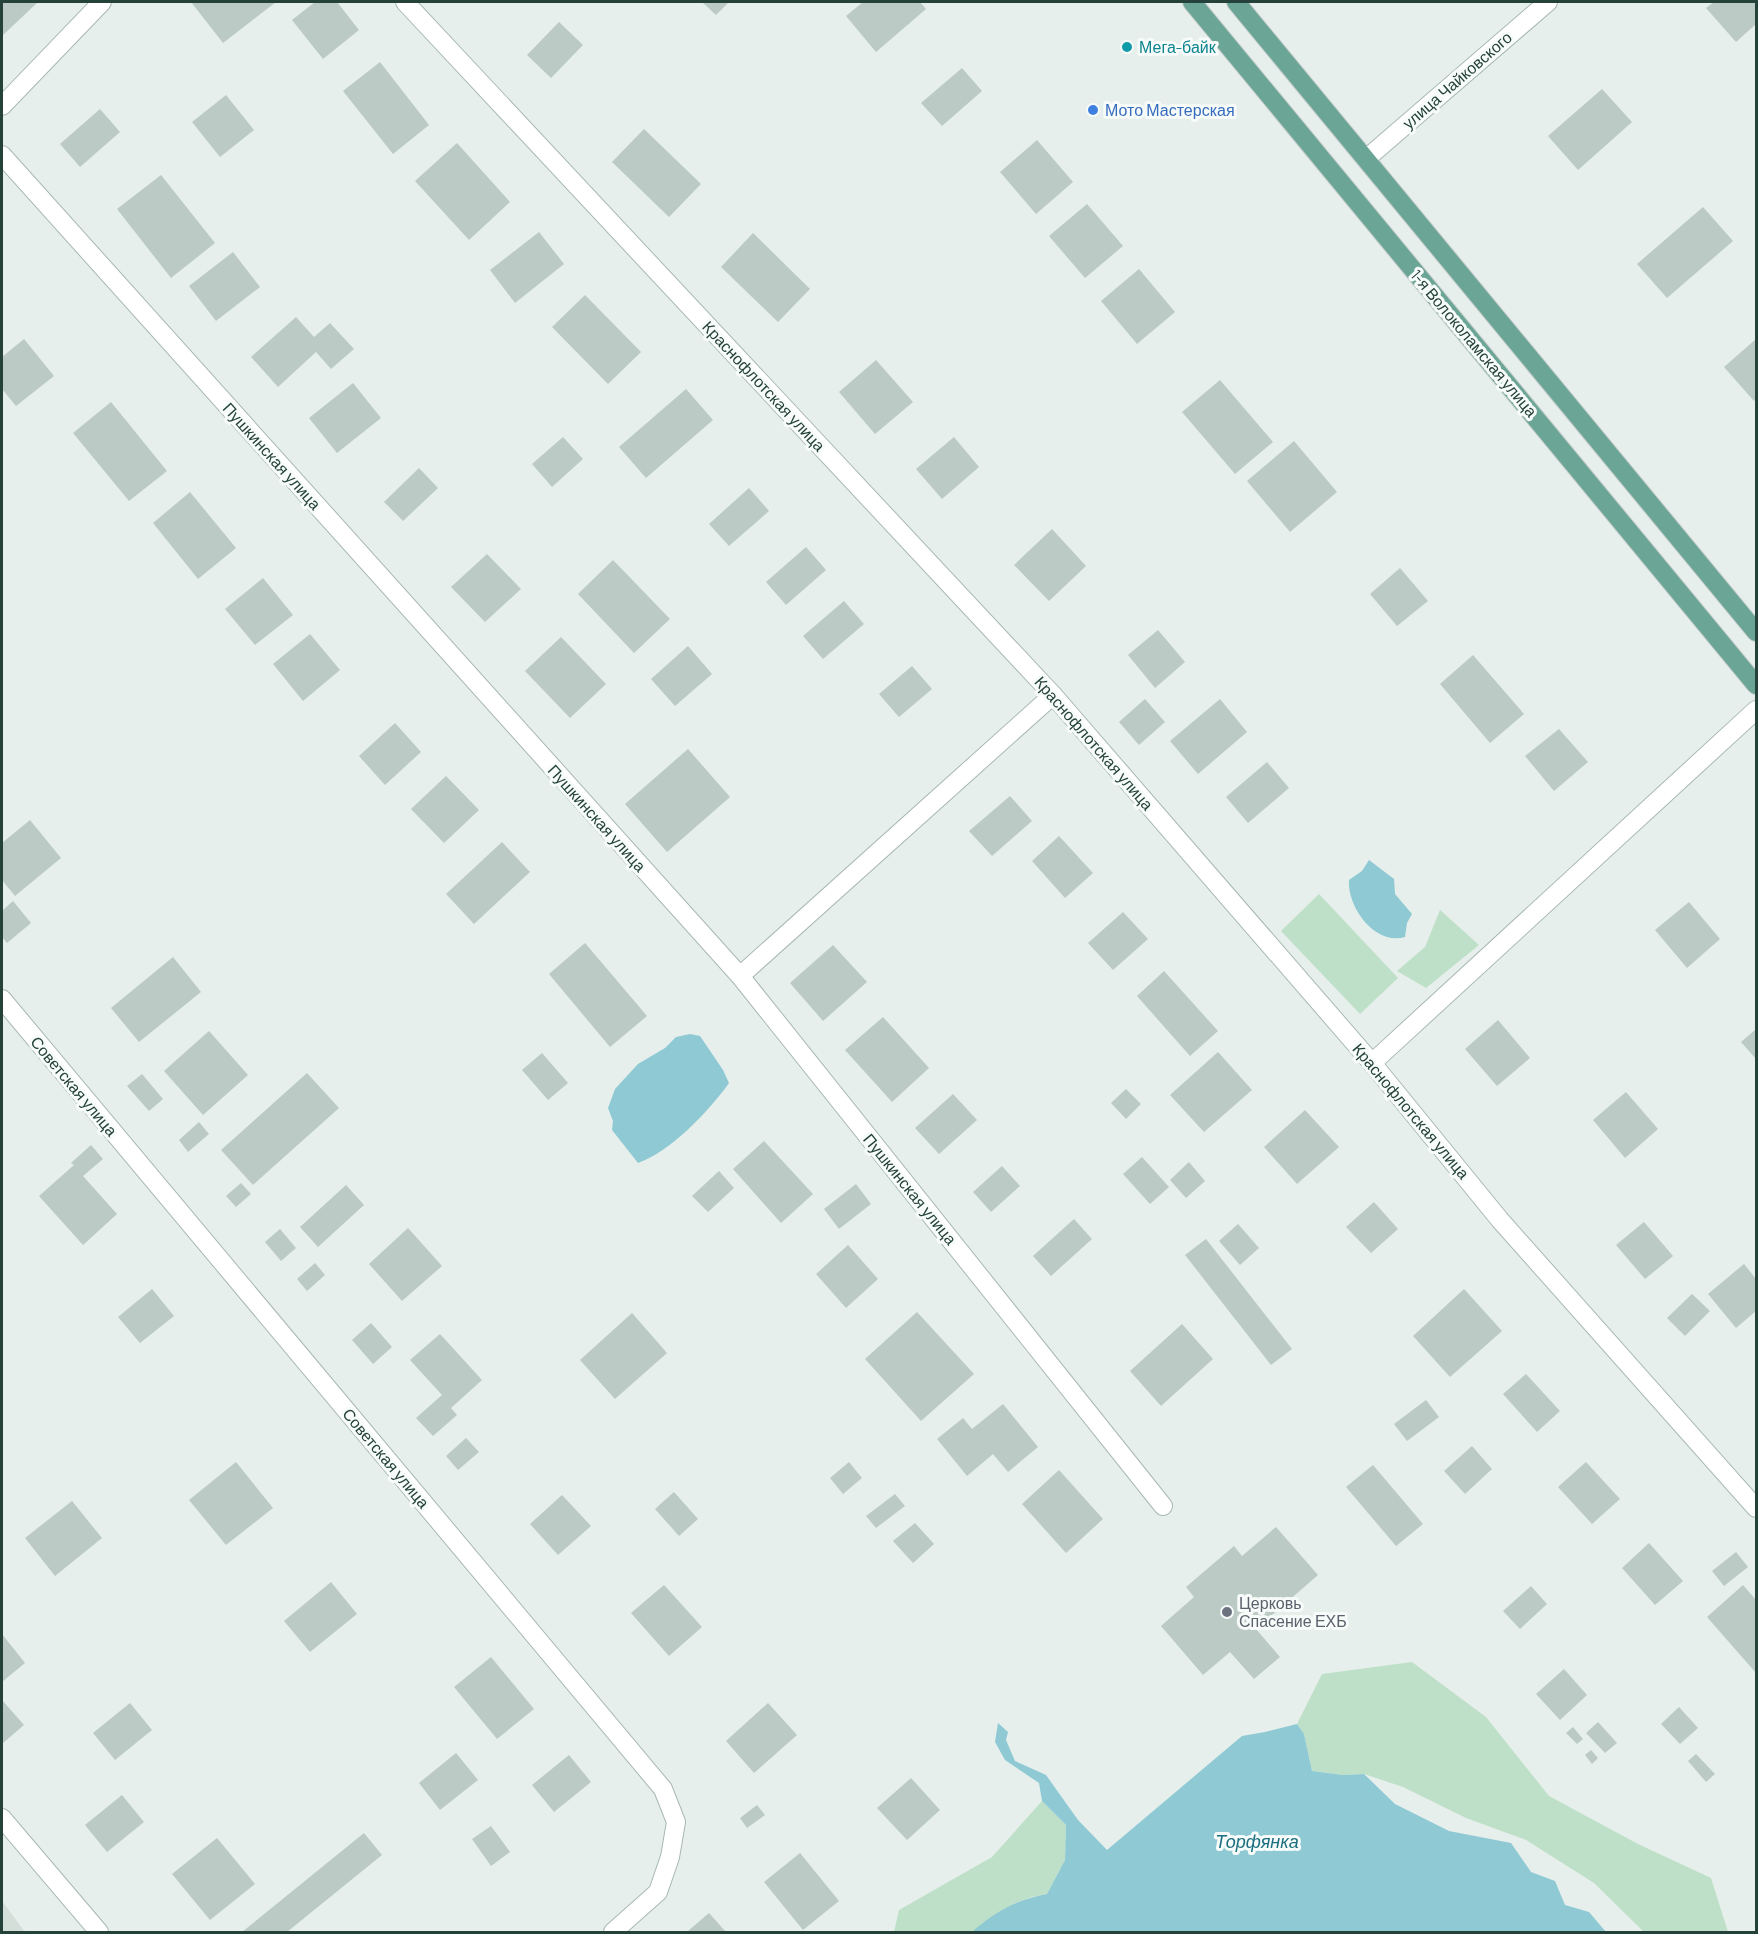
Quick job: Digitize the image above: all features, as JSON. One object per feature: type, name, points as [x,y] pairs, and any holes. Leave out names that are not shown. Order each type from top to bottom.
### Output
[{"type":"main road","name":"1-я Волоколамская улица","points":[[1192,2],[1756,685]]},
{"type":"main road","name":"1-я Волоколамская улица","points":[[1236,2],[1756,632]]},
{"type":"street","points":[[2,106],[102,2]]},
{"type":"street","name":"Краснофлотская улица","points":[[405,2],[1053,695],[1372,1063],[1500,1220],[1756,1508]]},
{"type":"street","name":"улица Чайковского","points":[[1366,159],[1548,2]]},
{"type":"street","name":"Пушкинская улица","points":[[2,155],[740,976],[1163,1506]]},
{"type":"street","points":[[740,976],[1053,695]]},
{"type":"street","points":[[1372,1063],[1756,710]]},
{"type":"street","name":"Советская улица","points":[[2,999],[663,1790],[676,1822],[670,1857],[658,1892],[613,1932]]},
{"type":"street","points":[[2,1818],[99,1932]]},
{"type":"shaded area","points":[[2,1901],[25,1932],[2,1932]]},
{"type":"green space","points":[[1319,894],[1398,978],[1360,1014],[1281,931]]},
{"type":"green space","points":[[1440,910],[1479,945],[1426,988],[1397,971],[1425,947]]},
{"type":"green space","points":[[1412,1662],[1486,1717],[1549,1796],[1638,1844],[1711,1878],[1728,1932],[1644,1932],[1594,1883],[1526,1840],[1466,1818],[1403,1787],[1364,1774],[1343,1775],[1312,1771],[1304,1734],[1297,1724],[1322,1674]]},
{"type":"green space","points":[[1042,1801],[1066,1825],[1065,1860],[1047,1894],[1025,1899],[1007,1907],[973,1932],[894,1932],[899,1910],[992,1857]]},
{"type":"water","points":[[1369,860],[1394,879],[1395,894],[1412,914],[1407,923],[1405,937],[1383,936],[1374,930],[1365,922],[1353,902],[1349,880],[1362,871]]},
{"type":"water","points":[[690,1034],[700,1036],[729,1083],[711,1106],[676,1140],[650,1158],[638,1163],[612,1130],[613,1121],[608,1108],[615,1089],[638,1064],[665,1048],[676,1037]]},
{"type":"water","name":"Торфянка","points":[[998,1723],[1008,1732],[1006,1740],[1015,1761],[1046,1775],[1078,1820],[1107,1850],[1242,1736],[1297,1724],[1304,1734],[1312,1771],[1343,1775],[1364,1774],[1395,1804],[1449,1831],[1511,1843],[1531,1872],[1555,1881],[1565,1905],[1589,1912],[1606,1932],[972,1932],[1007,1907],[1047,1894],[1065,1860],[1066,1825],[1042,1801],[1039,1783],[1005,1760],[995,1742]]},
{"type":"building","points":[[2,2],[38,2],[2,36]]},
{"type":"building","points":[[191,2],[276,2],[223,43]]},
{"type":"building","points":[[315,2],[337,2],[359,30],[323,59],[292,20]]},
{"type":"building","points":[[702,2],[729,2],[716,15]]},
{"type":"building","points":[[863,2],[920,2],[926,9],[876,52],[846,16]]},
{"type":"building","points":[[1714,2],[1756,2],[1756,24],[1736,42],[1706,8]]},
{"type":"building","points":[[559,22],[583,45],[551,78],[527,55]]},
{"type":"building","points":[[380,62],[429,125],[393,154],[343,91]]},
{"type":"building","points":[[962,68],[982,91],[942,126],[921,103]]},
{"type":"building","points":[[1602,89],[1632,122],[1578,170],[1548,136]]},
{"type":"building","points":[[226,95],[254,130],[220,157],[192,122]]},
{"type":"building","points":[[100,109],[120,132],[80,167],[60,144]]},
{"type":"building","points":[[644,129],[701,184],[669,217],[612,162]]},
{"type":"building","points":[[1037,140],[1073,182],[1036,214],[1000,172]]},
{"type":"building","points":[[457,143],[510,202],[469,240],[415,181]]},
{"type":"building","points":[[161,175],[215,243],[171,278],[117,209]]},
{"type":"building","points":[[1087,204],[1123,246],[1085,278],[1049,236]]},
{"type":"building","points":[[1703,207],[1733,241],[1667,298],[1637,264]]},
{"type":"building","points":[[539,232],[564,264],[515,303],[490,270]]},
{"type":"building","points":[[753,233],[810,289],[778,322],[721,267]]},
{"type":"building","points":[[233,252],[260,287],[216,321],[189,286]]},
{"type":"building","points":[[1139,269],[1175,312],[1137,344],[1101,301]]},
{"type":"building","points":[[585,295],[641,352],[608,384],[552,327]]},
{"type":"building","points":[[296,317],[314,337],[330,323],[354,349],[331,369],[316,352],[278,387],[251,357]]},
{"type":"building","points":[[24,339],[54,376],[16,406],[2,389],[2,357]]},
{"type":"building","points":[[1756,339],[1756,399],[1754,401],[1724,367]]},
{"type":"building","points":[[876,360],[913,402],[875,434],[839,392]]},
{"type":"building","points":[[1220,380],[1273,442],[1235,474],[1182,412]]},
{"type":"building","points":[[353,383],[381,418],[337,453],[309,418]]},
{"type":"building","points":[[686,389],[713,420],[646,478],[619,447]]},
{"type":"building","points":[[111,402],[167,471],[129,501],[73,433]]},
{"type":"building","points":[[563,437],[583,459],[552,487],[532,464]]},
{"type":"building","points":[[954,437],[979,467],[942,499],[916,469]]},
{"type":"building","points":[[1294,441],[1337,492],[1290,532],[1247,481]]},
{"type":"building","points":[[419,468],[438,488],[403,521],[384,502]]},
{"type":"building","points":[[749,488],[769,511],[729,546],[709,524]]},
{"type":"building","points":[[190,492],[236,548],[198,579],[153,523]]},
{"type":"building","points":[[1052,529],[1086,566],[1049,601],[1014,565]]},
{"type":"building","points":[[806,547],[826,570],[786,605],[766,582]]},
{"type":"building","points":[[487,554],[521,589],[485,622],[451,587]]},
{"type":"building","points":[[613,560],[670,619],[634,653],[578,594]]},
{"type":"building","points":[[1400,568],[1428,601],[1397,626],[1370,594]]},
{"type":"building","points":[[263,578],[293,615],[255,645],[225,609]]},
{"type":"building","points":[[844,601],[864,624],[823,659],[803,636]]},
{"type":"building","points":[[1158,630],[1185,662],[1155,688],[1128,655]]},
{"type":"building","points":[[310,634],[340,670],[303,701],[273,664]]},
{"type":"building","points":[[561,637],[606,684],[570,718],[525,671]]},
{"type":"building","points":[[688,646],[712,674],[675,706],[651,679]]},
{"type":"building","points":[[1473,655],[1524,714],[1490,743],[1440,684]]},
{"type":"building","points":[[912,666],[932,689],[899,717],[879,694]]},
{"type":"building","points":[[1145,699],[1165,722],[1139,745],[1119,722]]},
{"type":"building","points":[[1220,699],[1247,732],[1198,774],[1170,741]]},
{"type":"building","points":[[395,723],[421,752],[385,785],[359,756]]},
{"type":"building","points":[[1559,729],[1588,762],[1554,791],[1525,756]]},
{"type":"building","points":[[688,749],[730,797],[667,852],[625,804]]},
{"type":"building","points":[[1267,762],[1289,788],[1248,823],[1226,797]]},
{"type":"building","points":[[446,776],[479,810],[444,843],[411,809]]},
{"type":"building","points":[[1010,796],[1032,821],[992,856],[969,831]]},
{"type":"building","points":[[30,820],[61,858],[15,896],[2,880],[2,843]]},
{"type":"building","points":[[1059,836],[1093,873],[1065,898],[1032,861]]},
{"type":"building","points":[[502,842],[530,872],[474,924],[446,894]]},
{"type":"building","points":[[13,901],[31,923],[7,943],[2,937],[2,911]]},
{"type":"building","points":[[1689,902],[1720,939],[1687,968],[1655,930]]},
{"type":"building","points":[[1123,912],[1148,939],[1113,970],[1088,943]]},
{"type":"building","points":[[585,943],[647,1016],[610,1047],[549,974]]},
{"type":"building","points":[[833,945],[867,982],[823,1021],[790,983]]},
{"type":"building","points":[[173,957],[201,992],[139,1042],[111,1008]]},
{"type":"building","points":[[1164,971],[1218,1031],[1190,1056],[1137,996]]},
{"type":"building","points":[[883,1017],[929,1068],[892,1102],[845,1050]]},
{"type":"building","points":[[1498,1020],[1530,1058],[1497,1086],[1465,1049]]},
{"type":"building","points":[[1756,1029],[1756,1059],[1741,1042]]},
{"type":"building","points":[[209,1031],[248,1075],[203,1115],[164,1071]]},
{"type":"building","points":[[1218,1052],[1252,1090],[1204,1132],[1170,1095]]},
{"type":"building","points":[[542,1053],[568,1083],[548,1100],[522,1070]]},
{"type":"building","points":[[307,1073],[339,1108],[253,1185],[221,1150]]},
{"type":"building","points":[[142,1074],[163,1099],[149,1111],[127,1086]]},
{"type":"building","points":[[1126,1089],[1141,1104],[1126,1119],[1111,1103]]},
{"type":"building","points":[[1626,1092],[1658,1129],[1625,1158],[1593,1120]]},
{"type":"building","points":[[953,1094],[977,1120],[939,1154],[915,1128]]},
{"type":"building","points":[[1305,1110],[1339,1147],[1297,1184],[1264,1147]]},
{"type":"building","points":[[199,1122],[209,1134],[188,1152],[179,1140]]},
{"type":"building","points":[[764,1141],[813,1194],[781,1223],[733,1169]]},
{"type":"building","points":[[91,1145],[103,1159],[83,1176],[117,1214],[83,1245],[39,1196],[74,1165],[71,1163]]},
{"type":"building","points":[[1142,1157],[1169,1187],[1150,1204],[1123,1174]]},
{"type":"building","points":[[1189,1162],[1205,1181],[1186,1198],[1170,1180]]},
{"type":"building","points":[[1002,1166],[1020,1186],[991,1212],[973,1192]]},
{"type":"building","points":[[719,1171],[734,1188],[708,1212],[692,1196]]},
{"type":"building","points":[[241,1183],[251,1194],[236,1207],[226,1196]]},
{"type":"building","points":[[856,1184],[871,1204],[839,1229],[824,1209]]},
{"type":"building","points":[[346,1185],[364,1205],[318,1247],[300,1227]]},
{"type":"building","points":[[1374,1202],[1398,1229],[1371,1253],[1346,1227]]},
{"type":"building","points":[[1074,1219],[1092,1239],[1051,1276],[1033,1256]]},
{"type":"building","points":[[1644,1222],[1673,1256],[1645,1279],[1616,1245]]},
{"type":"building","points":[[1238,1224],[1259,1248],[1240,1265],[1219,1241]]},
{"type":"building","points":[[408,1228],[442,1266],[402,1301],[369,1264]]},
{"type":"building","points":[[280,1229],[296,1248],[281,1261],[265,1242]]},
{"type":"building","points":[[1206,1239],[1292,1349],[1271,1365],[1185,1255]]},
{"type":"building","points":[[848,1245],[878,1279],[846,1308],[816,1274]]},
{"type":"building","points":[[315,1263],[325,1275],[307,1291],[297,1279]]},
{"type":"building","points":[[1744,1264],[1756,1279],[1756,1311],[1736,1328],[1708,1294]]},
{"type":"building","points":[[152,1289],[174,1316],[140,1343],[118,1317]]},
{"type":"building","points":[[1464,1289],[1502,1331],[1450,1377],[1413,1336]]},
{"type":"building","points":[[1692,1294],[1710,1311],[1685,1336],[1667,1318]]},
{"type":"building","points":[[917,1312],[974,1374],[921,1421],[865,1359]]},
{"type":"building","points":[[632,1313],[667,1353],[615,1399],[580,1360]]},
{"type":"building","points":[[371,1323],[392,1347],[373,1364],[352,1340]]},
{"type":"building","points":[[1182,1324],[1213,1359],[1161,1406],[1130,1371]]},
{"type":"building","points":[[440,1334],[482,1380],[451,1408],[457,1415],[433,1436],[416,1418],[442,1395],[410,1360]]},
{"type":"building","points":[[1526,1374],[1560,1411],[1537,1432],[1503,1394]]},
{"type":"building","points":[[1426,1400],[1439,1417],[1407,1441],[1394,1424]]},
{"type":"building","points":[[1003,1404],[1038,1447],[1008,1472],[993,1454],[967,1476],[937,1439],[963,1418],[972,1429]]},
{"type":"building","points":[[466,1438],[479,1452],[458,1470],[446,1456]]},
{"type":"building","points":[[1472,1446],[1492,1469],[1465,1494],[1444,1471]]},
{"type":"building","points":[[236,1462],[273,1508],[226,1545],[189,1500]]},
{"type":"building","points":[[849,1462],[862,1478],[843,1494],[830,1478]]},
{"type":"building","points":[[1586,1462],[1620,1499],[1592,1524],[1558,1487]]},
{"type":"building","points":[[1373,1465],[1423,1524],[1396,1546],[1346,1487]]},
{"type":"building","points":[[1059,1470],[1103,1519],[1066,1553],[1022,1504]]},
{"type":"building","points":[[674,1492],[698,1519],[679,1536],[655,1509]]},
{"type":"building","points":[[895,1494],[905,1506],[876,1528],[866,1516]]},
{"type":"building","points":[[562,1495],[591,1526],[558,1555],[530,1524]]},
{"type":"building","points":[[72,1501],[102,1538],[55,1576],[25,1538]]},
{"type":"building","points":[[915,1523],[934,1544],[913,1563],[893,1541]]},
{"type":"building","name":"Церковь Спасение ЕХБ","points":[[1276,1527],[1318,1575],[1256,1629],[1280,1657],[1254,1679],[1230,1652],[1203,1675],[1161,1626],[1194,1597],[1186,1587],[1234,1546],[1242,1556]]},
{"type":"building","points":[[1649,1543],[1683,1581],[1655,1605],[1622,1568]]},
{"type":"building","points":[[1736,1552],[1748,1567],[1724,1586],[1712,1571]]},
{"type":"building","points":[[331,1582],[357,1614],[310,1652],[284,1621]]},
{"type":"building","points":[[664,1585],[702,1627],[669,1656],[631,1613]]},
{"type":"building","points":[[1743,1585],[1756,1600],[1756,1673],[1707,1617]]},
{"type":"building","points":[[1531,1586],[1547,1604],[1520,1629],[1503,1611]]},
{"type":"building","points":[[2,1634],[25,1663],[2,1682]]},
{"type":"building","points":[[491,1657],[534,1709],[497,1739],[454,1687]]},
{"type":"building","points":[[1564,1669],[1587,1695],[1560,1720],[1536,1694]]},
{"type":"building","points":[[2,1700],[24,1725],[3,1743],[2,1742]]},
{"type":"building","points":[[130,1703],[152,1730],[115,1760],[93,1733]]},
{"type":"building","points":[[768,1703],[797,1735],[754,1773],[726,1741]]},
{"type":"building","points":[[1679,1707],[1698,1728],[1680,1744],[1661,1724]]},
{"type":"building","points":[[1598,1722],[1617,1743],[1605,1753],[1586,1733]]},
{"type":"building","points":[[1573,1727],[1583,1739],[1577,1744],[1566,1733]]},
{"type":"building","points":[[1591,1750],[1598,1758],[1592,1764],[1585,1755]]},
{"type":"building","points":[[456,1753],[478,1780],[440,1810],[419,1783]]},
{"type":"building","points":[[1696,1754],[1715,1774],[1706,1782],[1688,1761]]},
{"type":"building","points":[[569,1755],[591,1782],[554,1812],[532,1785]]},
{"type":"building","points":[[911,1778],[940,1810],[907,1840],[877,1808]]},
{"type":"building","points":[[122,1795],[144,1822],[107,1852],[85,1825]]},
{"type":"building","points":[[757,1805],[765,1815],[747,1828],[740,1818]]},
{"type":"building","points":[[491,1826],[510,1852],[491,1866],[472,1839]]},
{"type":"building","points":[[364,1833],[382,1855],[287,1932],[242,1932]]},
{"type":"building","points":[[217,1838],[255,1884],[210,1920],[172,1874]]},
{"type":"building","points":[[800,1853],[839,1901],[803,1930],[764,1882]]},
{"type":"building","points":[[709,1913],[726,1932],[688,1931]]},
{"type":"place","name":"Мега-байк","points":[[1127,47]]},
{"type":"place","name":"Мото Мастерская","points":[[1093,110]]},
{"type":"place","name":"Церковь Спасение ЕХБ","points":[[1227,1612]]}]
